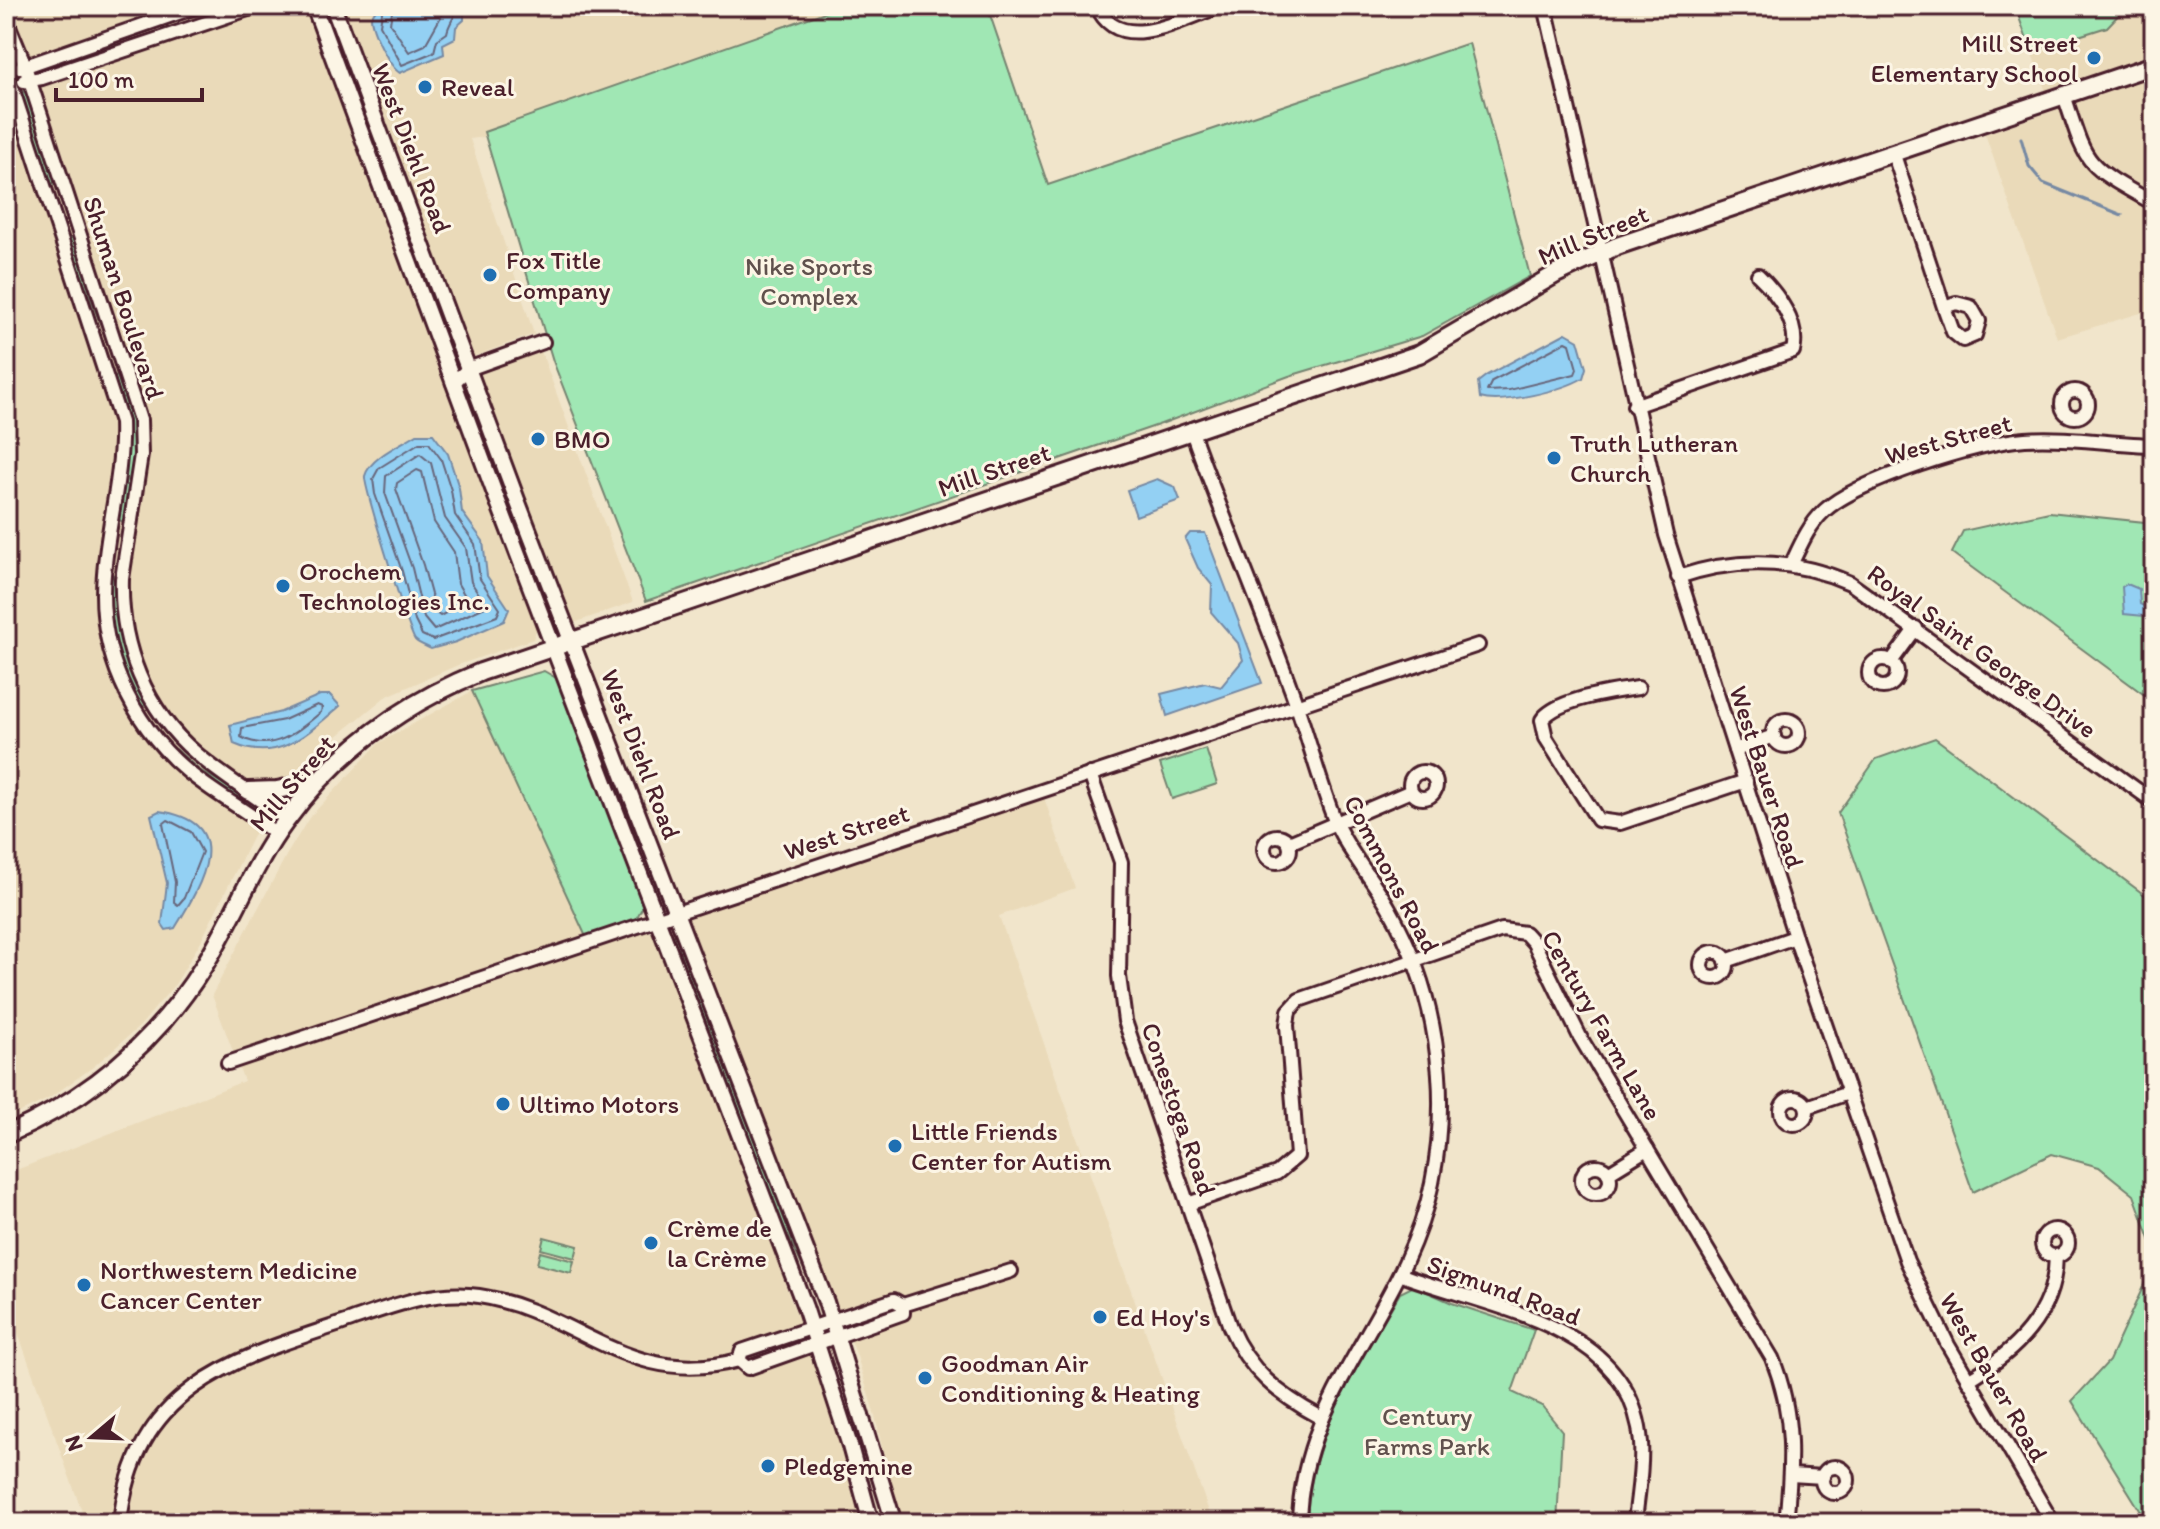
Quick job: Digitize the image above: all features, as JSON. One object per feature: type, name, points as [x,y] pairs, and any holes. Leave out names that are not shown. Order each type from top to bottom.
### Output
[{"type":"main road","name":"Mill Street","points":[[6,1135],[48,1115],[95,1086],[156,1031],[206,962],[286,819],[316,782],[353,747],[423,697],[481,672],[1419,354],[1556,274],[1599,253],[2154,65]]},
{"type":"main road","points":[[248,791],[277,790],[316,782]]},
{"type":"street","points":[[8,74],[24,63],[198,6]]},
{"type":"street","points":[[8,74],[30,82],[257,6]]},
{"type":"street","name":"West Diehl Road","points":[[314,6],[453,383],[811,1327],[871,1523]]},
{"type":"street","name":"West Diehl Road","points":[[333,6],[571,642],[833,1320],[894,1523]]},
{"type":"street","points":[[1097,6],[1104,21],[1123,32],[1145,31],[1221,6]]},
{"type":"street","name":"West Bauer Road","points":[[1545,6],[1634,406],[1678,577],[1795,937],[1907,1261],[1968,1380],[2053,1523]]},
{"type":"street","name":"Shuman Boulevard","points":[[6,19],[24,63],[140,420],[141,455],[122,579],[130,649],[154,705],[170,727],[196,754],[286,819]]},
{"type":"street","name":"Shuman Boulevard","points":[[8,74],[121,422],[122,451],[103,599],[115,667],[139,715],[166,750],[186,770],[276,834]]},
{"type":"street","points":[[2064,95],[2090,164],[2104,177],[2146,199]]},
{"type":"street","points":[[1893,152],[1944,307]]},
{"type":"street","points":[[1634,406],[1793,351],[1795,341],[1784,306],[1777,292],[1758,275]]},
{"type":"street","points":[[453,383],[468,369],[543,342]]},
{"type":"street","points":[[2070,440],[2072,417]]},
{"type":"street","name":"Commons Road","points":[[1191,429],[1297,705],[1336,824],[1386,902],[1415,960],[1435,1040],[1439,1122],[1432,1183],[1402,1275],[1320,1417],[1306,1461],[1299,1523]]},
{"type":"street","name":"West Street","points":[[1792,563],[1817,519],[1855,490],[1992,445],[2023,439],[2154,445]]},
{"type":"street","name":"Royal Saint George Drive","points":[[1678,577],[1722,565],[1792,563],[1865,590],[2154,802]]},
{"type":"street","points":[[1891,662],[1916,628]]},
{"type":"street","name":"West Street","points":[[228,1063],[1478,645]]},
{"type":"street","points":[[1638,688],[1607,693],[1550,711],[1542,720],[1546,738],[1598,820],[1620,823],[1746,781]]},
{"type":"street","points":[[1735,750],[1774,736]]},
{"type":"street","name":"Conestoga Road","points":[[1090,774],[1121,862],[1119,976],[1125,1021],[1188,1204],[1243,1353],[1276,1391],[1320,1417]]},
{"type":"street","points":[[1289,843],[1411,791]]},
{"type":"street","name":"Century Farm Lane","points":[[1188,1204],[1277,1173],[1297,1156],[1287,1025],[1293,1006],[1308,997],[1502,930],[1525,933],[1534,943],[1580,1037],[1772,1358],[1788,1410],[1791,1475],[1786,1523]]},
{"type":"street","points":[[1726,961],[1795,937]]},
{"type":"street","points":[[1807,1107],[1848,1093]]},
{"type":"street","points":[[1608,1173],[1647,1149]]},
{"type":"street","points":[[1968,1380],[2001,1360],[2032,1328],[2051,1291],[2056,1256]]},
{"type":"street","points":[[739,1360],[742,1351],[811,1327],[894,1300],[903,1305],[1011,1271]]},
{"type":"street","name":"Sigmund Road","points":[[1402,1275],[1556,1328],[1587,1345],[1605,1361],[1625,1389],[1639,1431],[1641,1455],[1635,1523]]},
{"type":"street","points":[[120,1523],[127,1485],[144,1444],[166,1413],[199,1381],[251,1354],[413,1300],[452,1295],[503,1301],[610,1350],[651,1364],[697,1367],[739,1360]]},
{"type":"street","points":[[739,1360],[748,1368],[760,1366],[903,1313],[903,1305]]},
{"type":"street","points":[[1791,1475],[1823,1477]]},
{"type":"shaded area","points":[[6,6],[306,6],[538,625],[533,639],[458,665],[385,697],[320,750],[299,772],[257,828],[201,941],[176,983],[140,1026],[93,1067],[48,1099],[6,1119]]},
{"type":"shaded area","points":[[342,6],[842,6],[485,132],[484,137],[470,139],[534,334],[472,357]]},
{"type":"shaded area","points":[[2127,6],[2154,6],[2154,309],[2057,338],[1985,134],[2053,111],[2031,51],[2107,27]]},
{"type":"shaded area","points":[[541,351],[633,602],[571,624],[476,375]]},
{"type":"shaded area","points":[[472,691],[591,948],[647,931],[657,935],[747,1170],[791,1301],[821,1372],[865,1523],[86,1523],[6,1299],[6,1174],[244,1081],[212,995],[287,854],[309,818],[379,743]]},
{"type":"shaded area","points":[[1041,789],[1075,888],[999,916],[1213,1523],[899,1523],[875,1416],[857,1356],[681,908]]},
{"type":"green space","name":"Nike Sports Complex","points":[[842,6],[987,6],[1048,185],[1469,43],[1530,276],[1422,336],[1289,376],[1161,424],[646,601],[553,361],[484,132]]},
{"type":"green space","points":[[2015,6],[2127,6],[2107,27],[2031,51]]},
{"type":"green space","points":[[25,90],[57,180],[53,184],[49,181],[20,95]]},
{"type":"green space","points":[[405,228],[437,301],[454,357],[402,229]]},
{"type":"green space","points":[[74,236],[103,322],[100,323],[68,240]]},
{"type":"green space","points":[[118,374],[131,404],[136,446],[132,489],[123,522],[118,519],[128,433],[115,378]]},
{"type":"green space","points":[[472,410],[478,410],[557,619],[500,493]]},
{"type":"green space","points":[[2049,512],[2154,523],[2154,702],[1952,553],[1963,531]]},
{"type":"green space","points":[[114,575],[121,635],[147,703],[142,708],[125,683],[115,649],[108,581]]},
{"type":"green space","points":[[572,670],[662,893],[600,753],[570,674]]},
{"type":"green space","points":[[544,671],[556,678],[564,691],[646,901],[636,919],[587,939],[472,691]]},
{"type":"green space","points":[[1935,738],[2154,902],[2154,1250],[2134,1195],[2099,1167],[2052,1154],[1973,1192],[1838,813],[1876,759]]},
{"type":"green space","points":[[176,749],[198,769],[259,805],[268,819],[198,773]]},
{"type":"green space","points":[[1206,749],[1217,784],[1172,799],[1160,764]]},
{"type":"green space","points":[[675,935],[732,1071],[819,1302],[756,1166],[672,936]]},
{"type":"green space","points":[[544,1237],[578,1246],[575,1258],[541,1249]]},
{"type":"green space","points":[[540,1252],[574,1261],[571,1273],[537,1264]]},
{"type":"green space","points":[[2154,1263],[2154,1523],[2148,1523],[2072,1401],[2109,1361]]},
{"type":"green space","name":"Century Farms Park","points":[[1414,1286],[1452,1303],[1534,1330],[1512,1392],[1542,1406],[1562,1431],[1557,1523],[1307,1523],[1316,1461],[1338,1403],[1400,1293]]},
{"type":"water","points":[[378,6],[464,6],[464,20],[456,27],[455,38],[443,44],[444,54],[400,73],[386,56],[374,30],[371,17]]},
{"type":"water","points":[[1566,333],[1578,340],[1586,368],[1583,378],[1533,395],[1503,400],[1480,398],[1478,382],[1487,375]]},
{"type":"water","points":[[417,434],[433,434],[448,454],[459,488],[462,512],[483,541],[487,576],[509,609],[504,621],[456,642],[431,649],[415,640],[411,631],[378,529],[365,476],[380,457]]},
{"type":"water","points":[[1157,479],[1175,487],[1180,500],[1136,516],[1127,490]]},
{"type":"water","points":[[1190,533],[1205,533],[1262,683],[1167,716],[1161,694],[1205,683],[1221,687],[1243,660],[1238,643],[1211,612],[1212,585],[1198,568],[1185,539]]},
{"type":"water","points":[[2127,584],[2139,589],[2140,604],[2154,611],[2154,617],[2124,614],[2122,587]]},
{"type":"water","points":[[320,695],[330,695],[340,706],[292,743],[265,750],[234,744],[230,725],[281,712]]},
{"type":"water","points":[[159,811],[184,817],[199,828],[206,841],[207,857],[195,893],[175,928],[166,930],[162,924],[167,883],[151,815]]},
{"type":"waterway","points":[[2021,138],[2029,166],[2043,183],[2122,215]]},
{"type":"place","name":"Mill Street Elementary School","points":[[2094,58]]},
{"type":"place","name":"Reveal","points":[[425,87]]},
{"type":"place","name":"Fox Title Company","points":[[490,275]]},
{"type":"place","name":"BMO","points":[[538,439]]},
{"type":"place","name":"Truth Lutheran Church","points":[[1554,458]]},
{"type":"place","name":"Orochem Technologies Inc.","points":[[283,586]]},
{"type":"place","name":"Ultimo Motors","points":[[503,1104]]},
{"type":"place","name":"Little Friends Center for Autism","points":[[895,1146]]},
{"type":"place","name":"Crème de la Crème","points":[[651,1243]]},
{"type":"place","name":"Northwestern Medicine Cancer Center","points":[[84,1285]]},
{"type":"place","name":"Ed Hoy's","points":[[1100,1317]]},
{"type":"place","name":"Goodman Air Conditioning & Heating","points":[[925,1378]]},
{"type":"place","name":"Pledgemine","points":[[768,1466]]}]
